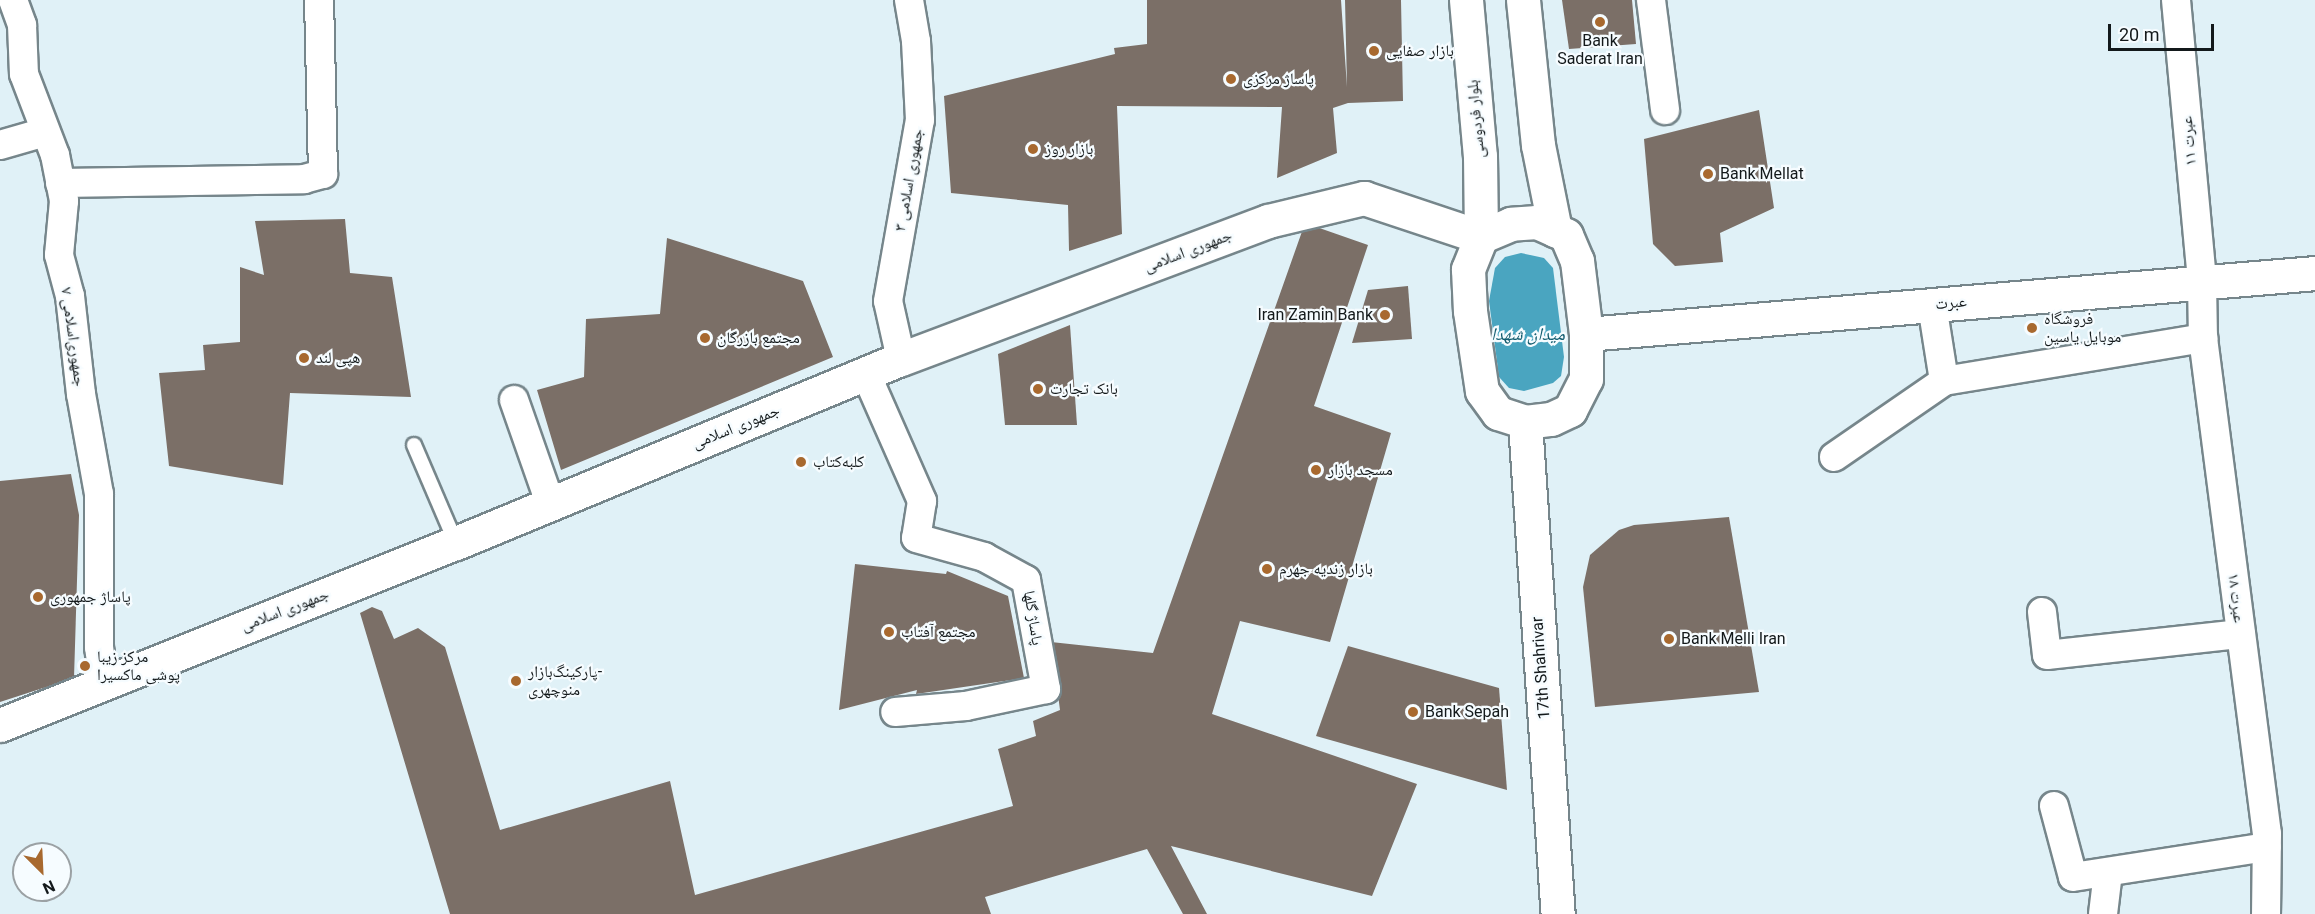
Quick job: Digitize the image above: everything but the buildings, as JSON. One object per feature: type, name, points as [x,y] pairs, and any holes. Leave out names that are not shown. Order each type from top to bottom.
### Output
[{"type":"street","name":"جمهوری‌اسلامی ۷","points":[[13,0],[22,25],[24,74],[45,132],[64,201],[59,255],[70,296],[81,394],[99,494],[99,647],[104,681]]},
{"type":"street","points":[[60,183],[304,179],[323,174],[319,0]]},
{"type":"street","name":"جمهوری اسلامی ۳","points":[[901,358],[888,302],[920,120],[916,41],[909,0]]},
{"type":"street","name":"بلوار فردوسی","points":[[1466,0],[1480,156],[1481,237]]},
{"type":"street","points":[[1523,0],[1538,145],[1555,230]]},
{"type":"street","points":[[1651,0],[1665,110]]},
{"type":"street","name":"عبرت ۱۱","points":[[2176,0],[2202,282]]},
{"type":"street","points":[[0,145],[45,132]]},
{"type":"street","name":"جمهوری اسلامی","points":[[0,725],[104,681],[456,543],[901,358],[1268,220],[1364,198],[1481,237]]},
{"type":"street","points":[[1537,222],[1555,230],[1566,235],[1577,261],[1586,334],[1586,379],[1570,410],[1551,419],[1525,422],[1498,413],[1482,391],[1470,310],[1468,269],[1481,237],[1511,224],[1537,222]]},
{"type":"street","name":"عبرت","points":[[1586,334],[2315,273]]},
{"type":"street","name":"عبرت ۱۸","points":[[2202,282],[2203,338],[2267,847],[2266,914]]},
{"type":"street","points":[[1932,305],[1944,381]]},
{"type":"street","points":[[1834,457],[1944,381],[2203,338]]},
{"type":"street","name":"پاساژ گلها","points":[[866,374],[922,501],[916,538],[984,557],[1026,580],[1046,689],[966,706],[895,712]]},
{"type":"street","points":[[514,400],[550,503]]},
{"type":"street","name":"17th Shahrivar","points":[[1525,422],[1558,914]]},
{"type":"street","points":[[2042,612],[2047,655],[2241,634]]},
{"type":"street","points":[[2054,806],[2073,877],[2267,847]]},
{"type":"street","points":[[2103,914],[2108,872]]},
{"type":"lane","points":[[414,445],[456,543]]},
{"type":"water","name":"میدان شهدا","points":[[1521,253],[1544,258],[1553,268],[1564,357],[1561,376],[1553,383],[1524,391],[1509,388],[1499,377],[1489,301],[1495,268],[1505,257]]},
{"type":"place","name":"Bank Saderat Iran","points":[[1600,22]]},
{"type":"place","name":"بازار صفایی","points":[[1374,51]]},
{"type":"place","name":"پاساژ مرکزی","points":[[1231,79]]},
{"type":"place","name":"بازار روز","points":[[1033,149]]},
{"type":"place","name":"Bank Mellat","points":[[1708,174]]},
{"type":"place","name":"Iran Zamin Bank","points":[[1385,315]]},
{"type":"place","name":"فروشگاه موبایل یاسین","points":[[2032,328]]},
{"type":"place","name":"مجتمع بازرگان","points":[[705,338]]},
{"type":"place","name":"هپی لند","points":[[304,358]]},
{"type":"place","name":"بانک تجارت","points":[[1038,389]]},
{"type":"place","name":"کلبه‌کتاب","points":[[801,462]]},
{"type":"place","name":"مسجد بازار","points":[[1316,470]]},
{"type":"place","name":"بازار زندیه جهرم","points":[[1267,569]]},
{"type":"place","name":"پاساژ جمهوری","points":[[38,597]]},
{"type":"place","name":"مجتمع آفتاب","points":[[889,632]]},
{"type":"place","name":"Bank Melli Iran","points":[[1669,639]]},
{"type":"place","name":"مرکز زیبا پوشی ماکسیرا","points":[[85,666]]},
{"type":"place","name":"پارکینگ‌بازار- منوچهری","points":[[516,681]]},
{"type":"place","name":"Bank Sepah","points":[[1413,712]]}]
